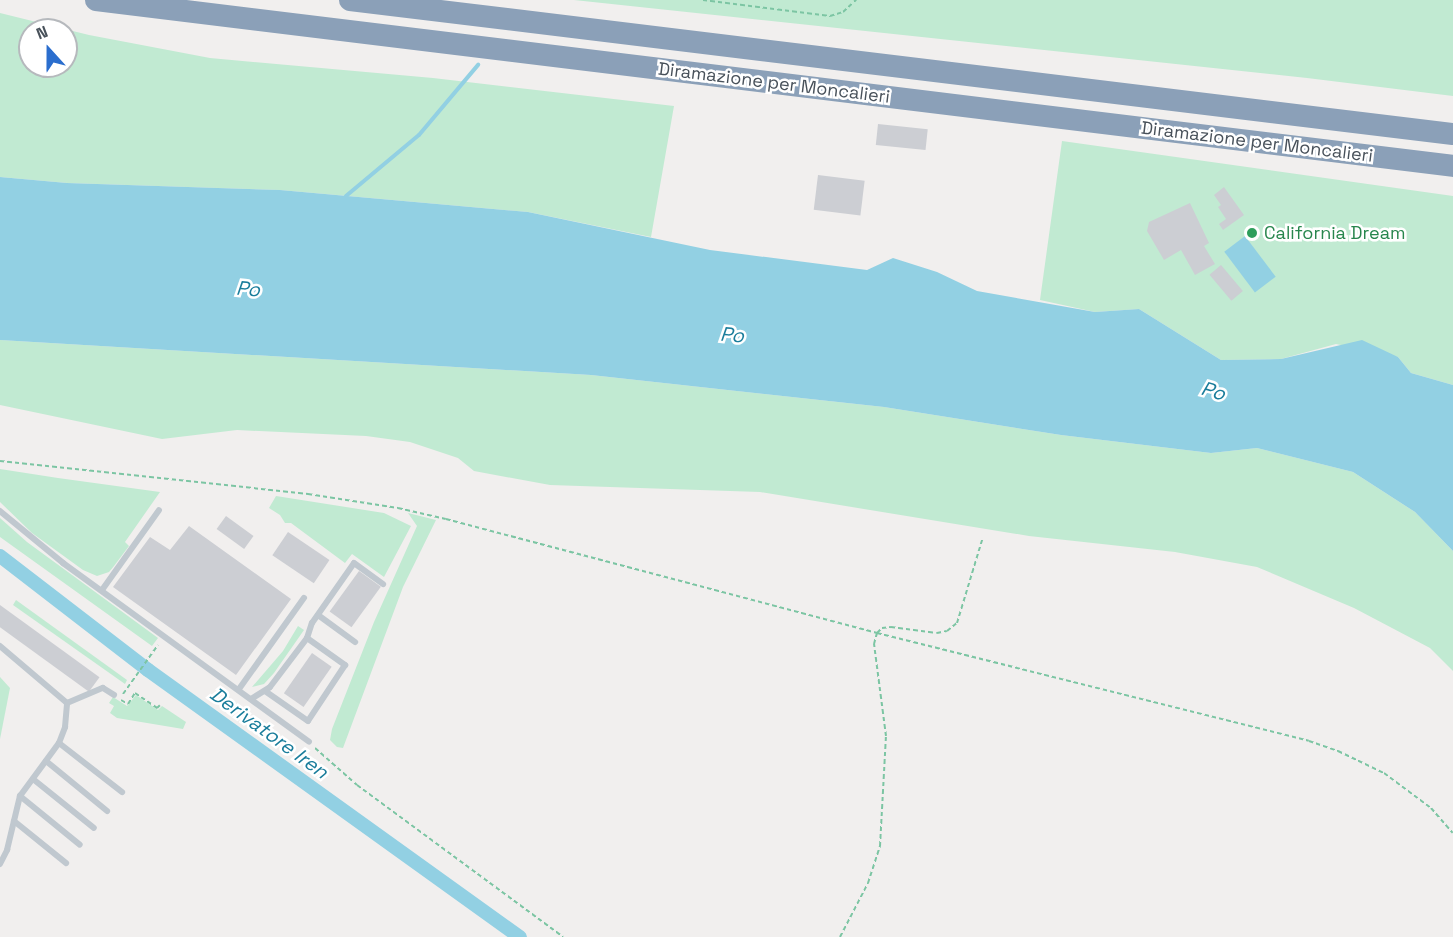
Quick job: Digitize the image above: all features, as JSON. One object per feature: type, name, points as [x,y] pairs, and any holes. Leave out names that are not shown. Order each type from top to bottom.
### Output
[{"type":"highway","name":"Diramazione per Moncalieri","points":[[96,0],[1453,166]]},
{"type":"highway","name":"Diramazione per Moncalieri","points":[[350,0],[1453,134]]},
{"type":"lane","points":[[102,590],[159,510]]},
{"type":"lane","points":[[0,511],[63,563],[309,742]]},
{"type":"lane","points":[[251,699],[264,691],[308,638],[318,615],[354,563],[383,584]]},
{"type":"lane","points":[[239,689],[304,598]]},
{"type":"lane","points":[[318,615],[355,642]]},
{"type":"lane","points":[[264,691],[308,720],[345,665],[308,638]]},
{"type":"lane","points":[[0,646],[68,703]]},
{"type":"lane","points":[[68,703],[103,688],[114,695]]},
{"type":"lane","points":[[0,864],[20,796],[59,743],[65,727],[68,703]]},
{"type":"lane","points":[[59,743],[122,792]]},
{"type":"lane","points":[[46,761],[107,811]]},
{"type":"lane","points":[[33,779],[94,828]]},
{"type":"lane","points":[[20,796],[80,845]]},
{"type":"lane","points":[[14,821],[66,862]]},
{"type":"path","points":[[703,0],[831,16],[843,12],[856,0]]},
{"type":"path","points":[[0,461],[254,487],[398,508],[1338,751],[1384,773],[1431,808],[1453,832]]},
{"type":"path","points":[[840,937],[868,884],[880,846],[886,736],[874,644],[877,633],[882,628],[891,627],[938,633],[947,631],[957,623],[982,540]]},
{"type":"path","points":[[129,686],[160,642]]},
{"type":"path","points":[[114,695],[128,704],[135,693],[157,708],[160,705]]},
{"type":"path","points":[[309,742],[357,785],[563,937]]},
{"type":"green space","points":[[574,0],[1453,0],[1453,96],[1307,78]]},
{"type":"green space","points":[[0,13],[20,18],[18,18],[18,78],[78,78],[78,32],[210,58],[433,78],[674,106],[651,237],[528,212],[280,190],[67,183],[0,177]]},
{"type":"green space","name":"California Dream","points":[[1062,141],[1453,196],[1453,385],[1411,373],[1398,357],[1336,344],[1281,359],[1221,360],[1139,309],[1095,312],[1040,300]]},
{"type":"green space","points":[[0,340],[591,375],[884,407],[1061,435],[1211,453],[1257,448],[1353,472],[1415,512],[1453,551],[1453,671],[1430,648],[1354,608],[1257,567],[1175,552],[1029,536],[760,492],[550,485],[474,471],[458,458],[410,442],[366,436],[237,430],[162,439],[0,405]]},
{"type":"green space","points":[[0,469],[160,492],[125,542],[129,546],[109,572],[97,576],[83,570],[32,533],[0,502]]},
{"type":"green space","points":[[276,496],[384,513],[411,526],[384,577],[352,554],[345,563],[291,523],[285,523],[280,515],[269,508]]},
{"type":"green space","points":[[408,513],[436,520],[403,587],[343,748],[337,747],[330,740],[332,729],[374,622],[417,526]]},
{"type":"green space","points":[[0,518],[27,542],[158,638],[152,646],[0,537]]},
{"type":"green space","points":[[16,600],[127,680],[125,684],[13,605]]},
{"type":"green space","points":[[298,626],[304,630],[274,673],[264,684],[252,687],[283,651]]},
{"type":"green space","points":[[0,677],[10,688],[0,739]]},
{"type":"green space","points":[[136,695],[158,710],[162,706],[186,722],[183,729],[117,718],[110,713],[114,706],[109,703],[113,697],[127,706]]},
{"type":"water","name":"Po","points":[[0,177],[67,183],[280,190],[528,212],[710,250],[867,270],[893,258],[937,272],[977,291],[1095,312],[1139,309],[1221,360],[1281,359],[1362,340],[1398,357],[1411,373],[1453,385],[1453,551],[1415,512],[1353,472],[1257,448],[1211,453],[1061,435],[884,407],[591,375],[0,340]]},
{"type":"water","points":[[1245,236],[1276,277],[1255,292],[1224,252]]},
{"type":"building","points":[[878,124],[928,129],[926,150],[876,145]]},
{"type":"building","points":[[818,175],[865,181],[860,215],[814,210]]},
{"type":"building","points":[[1224,187],[1244,215],[1223,230],[1219,224],[1226,219],[1214,195]]},
{"type":"building","points":[[1190,203],[1209,243],[1204,246],[1215,264],[1195,275],[1181,250],[1164,260],[1147,231],[1149,222]]},
{"type":"building","points":[[1221,265],[1243,291],[1231,301],[1210,275]]},
{"type":"building","points":[[226,516],[254,536],[244,549],[217,529]]},
{"type":"building","points":[[189,526],[291,599],[236,675],[113,587],[150,537],[170,550]]},
{"type":"building","points":[[288,532],[329,560],[314,583],[272,555]]},
{"type":"building","points":[[359,571],[381,587],[351,627],[330,611]]},
{"type":"building","points":[[0,605],[100,677],[89,692],[0,627]]},
{"type":"building","points":[[312,653],[332,667],[304,707],[284,693]]},
{"type":"waterway","points":[[346,196],[419,135],[478,65]]},
{"type":"waterway","name":"Derivatore Iren","points":[[0,556],[148,670],[520,937]]},
{"type":"place","name":"California Dream","points":[[1252,233]]}]
